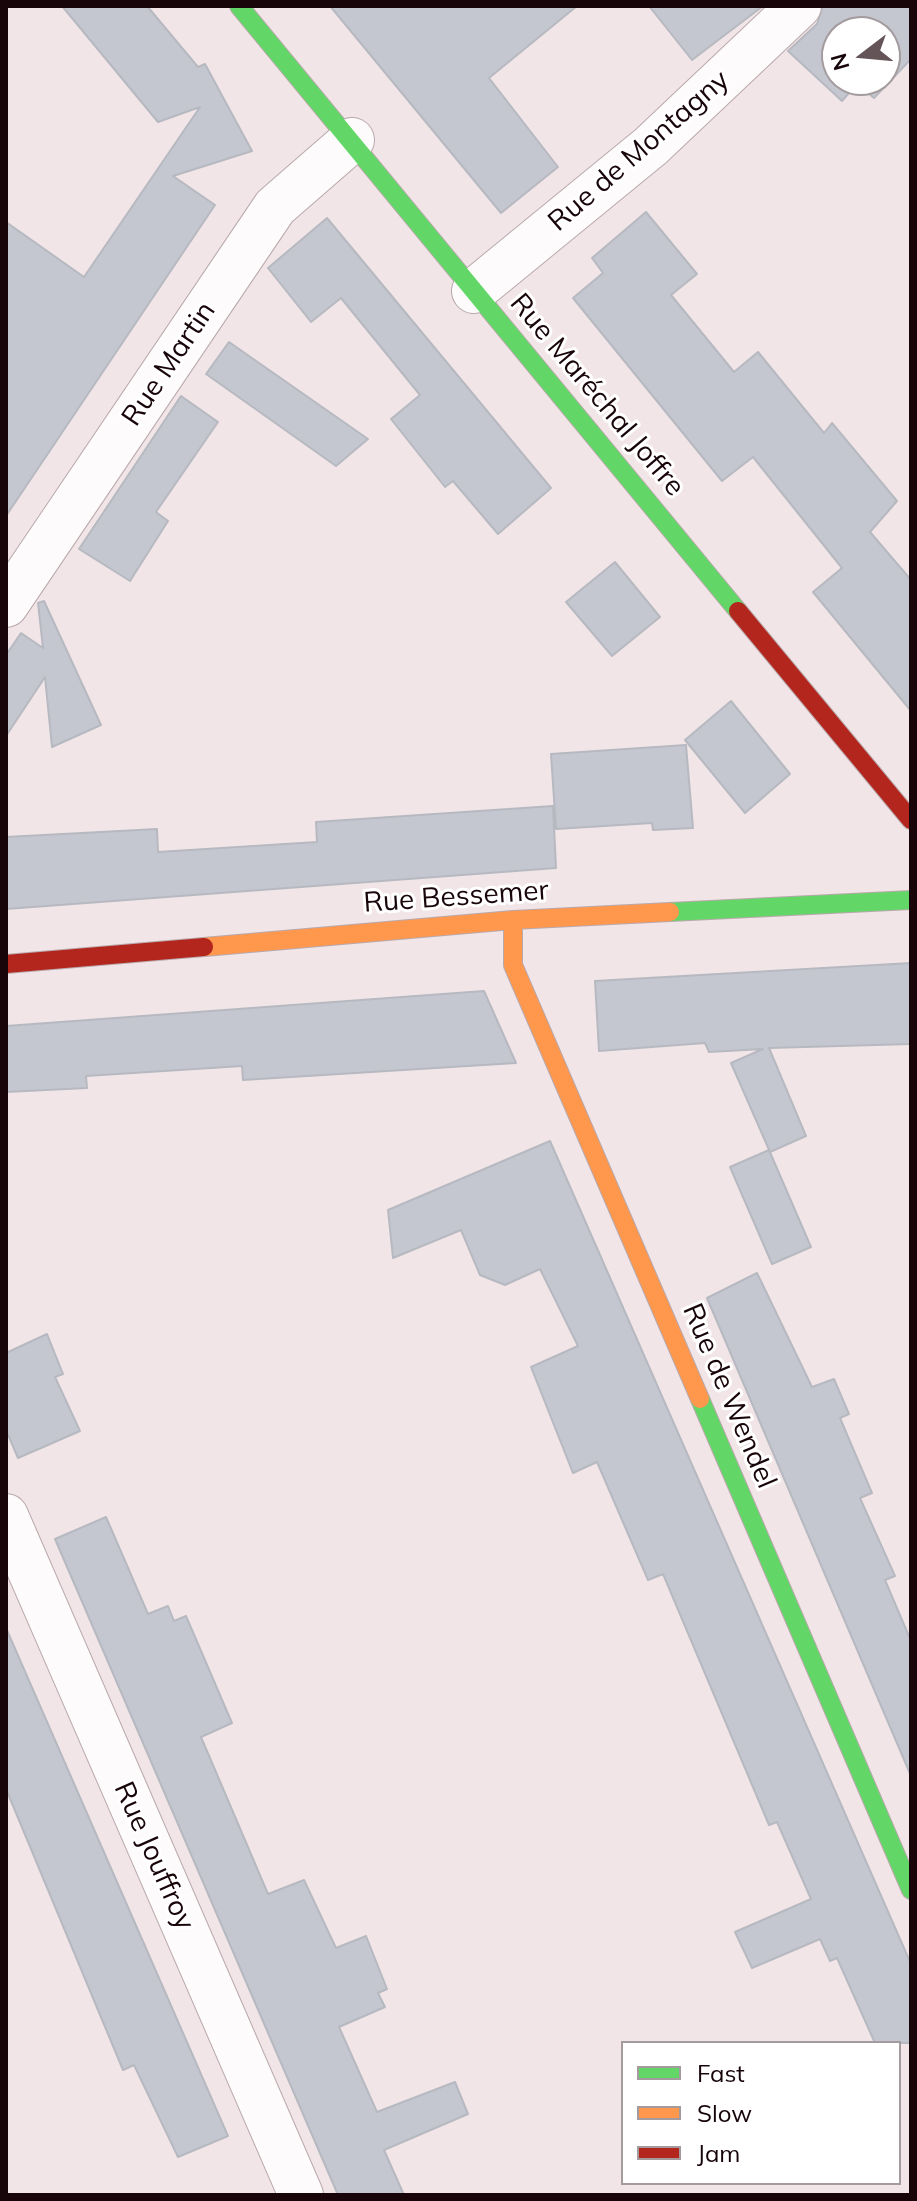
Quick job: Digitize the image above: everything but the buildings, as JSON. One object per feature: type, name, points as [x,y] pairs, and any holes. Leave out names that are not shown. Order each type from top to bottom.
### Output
[{"type":"street","name":"Rue Maréchal Joffre","points":[[239,6],[911,820]]},
{"type":"street","name":"Rue de Montagny","points":[[474,291],[651,146],[799,6]]},
{"type":"street","name":"Rue Martin","points":[[6,605],[275,207],[352,140]]},
{"type":"street","name":"Rue Bessemer","points":[[6,964],[513,920],[911,900]]},
{"type":"street","name":"Rue de Wendel","points":[[513,920],[513,965],[911,1890]]},
{"type":"street","name":"Rue Jouffroy","points":[[6,1516],[301,2195]]},
{"type":"traffic: fast","points":[[239,6],[738,611]]},
{"type":"traffic: fast","points":[[670,912],[911,900]]},
{"type":"traffic: fast","points":[[700,1399],[911,1890]]},
{"type":"traffic: slow","points":[[204,947],[513,920],[670,912]]},
{"type":"traffic: slow","points":[[513,920],[513,965],[700,1399]]},
{"type":"traffic: jam","points":[[738,611],[911,820]]},
{"type":"traffic: jam","points":[[6,964],[204,947]]}]
